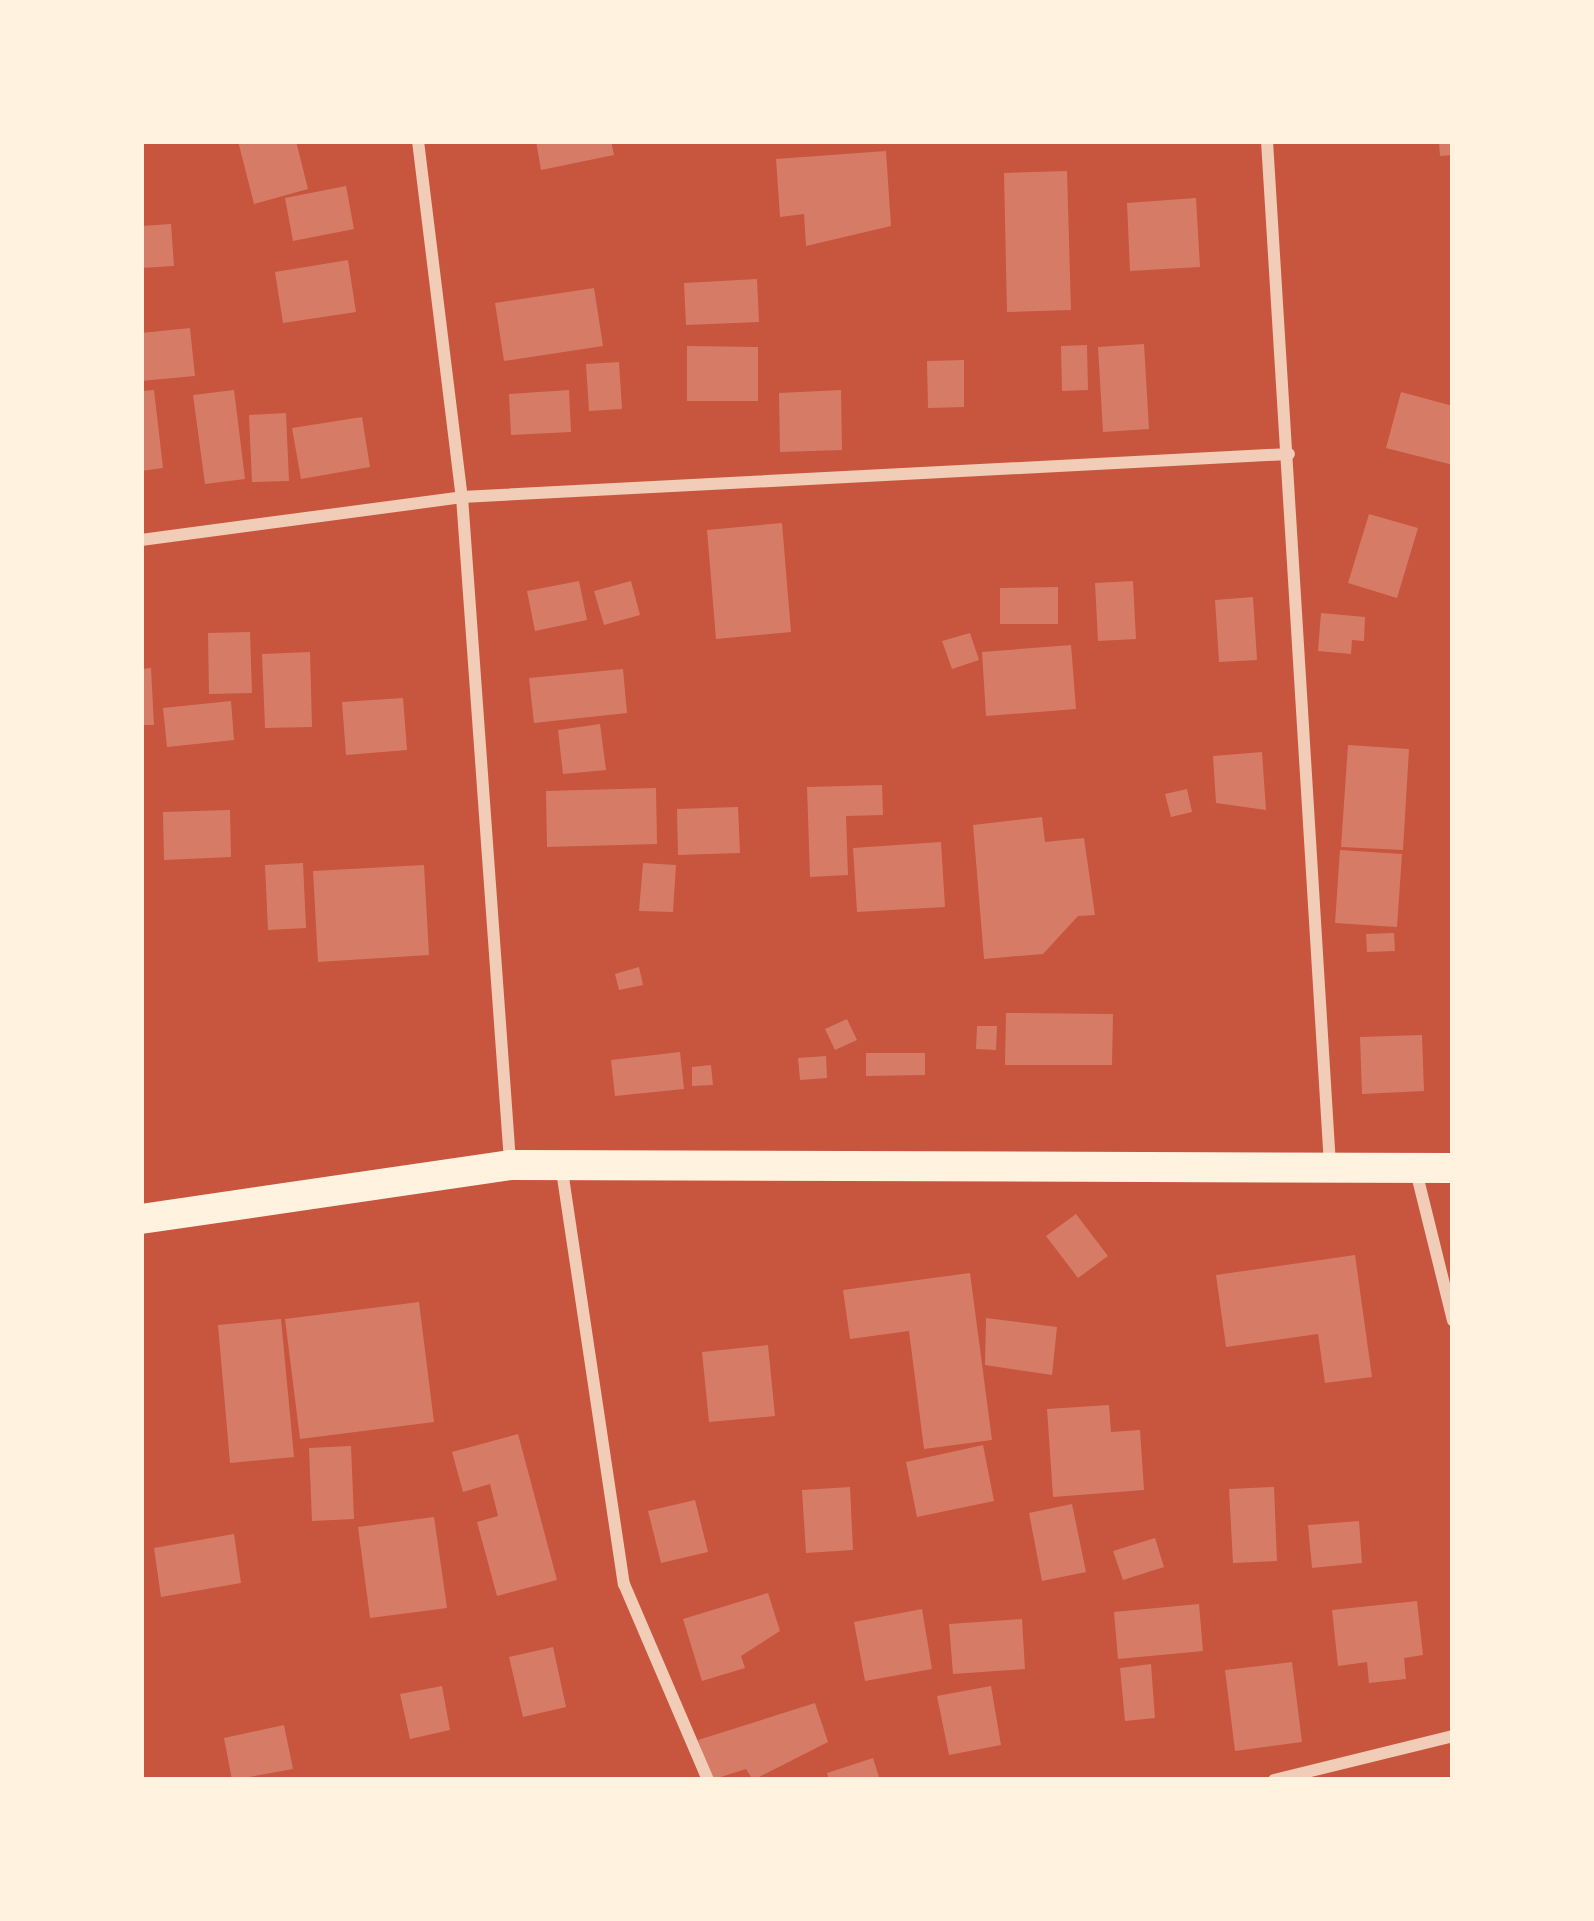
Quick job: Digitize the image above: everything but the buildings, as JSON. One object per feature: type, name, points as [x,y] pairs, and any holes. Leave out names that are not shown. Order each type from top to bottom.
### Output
[{"type":"main road","points":[[141,1219],[510,1165],[561,1163],[1453,1168]]},
{"type":"street","points":[[418,141],[462,497],[510,1165]]},
{"type":"street","points":[[1268,141],[1330,1166]]},
{"type":"street","points":[[141,540],[462,497],[1289,454]]},
{"type":"street","points":[[561,1163],[624,1584],[708,1780]]},
{"type":"street","points":[[1415,1169],[1453,1321]]},
{"type":"street","points":[[1274,1780],[1453,1736]]}]
